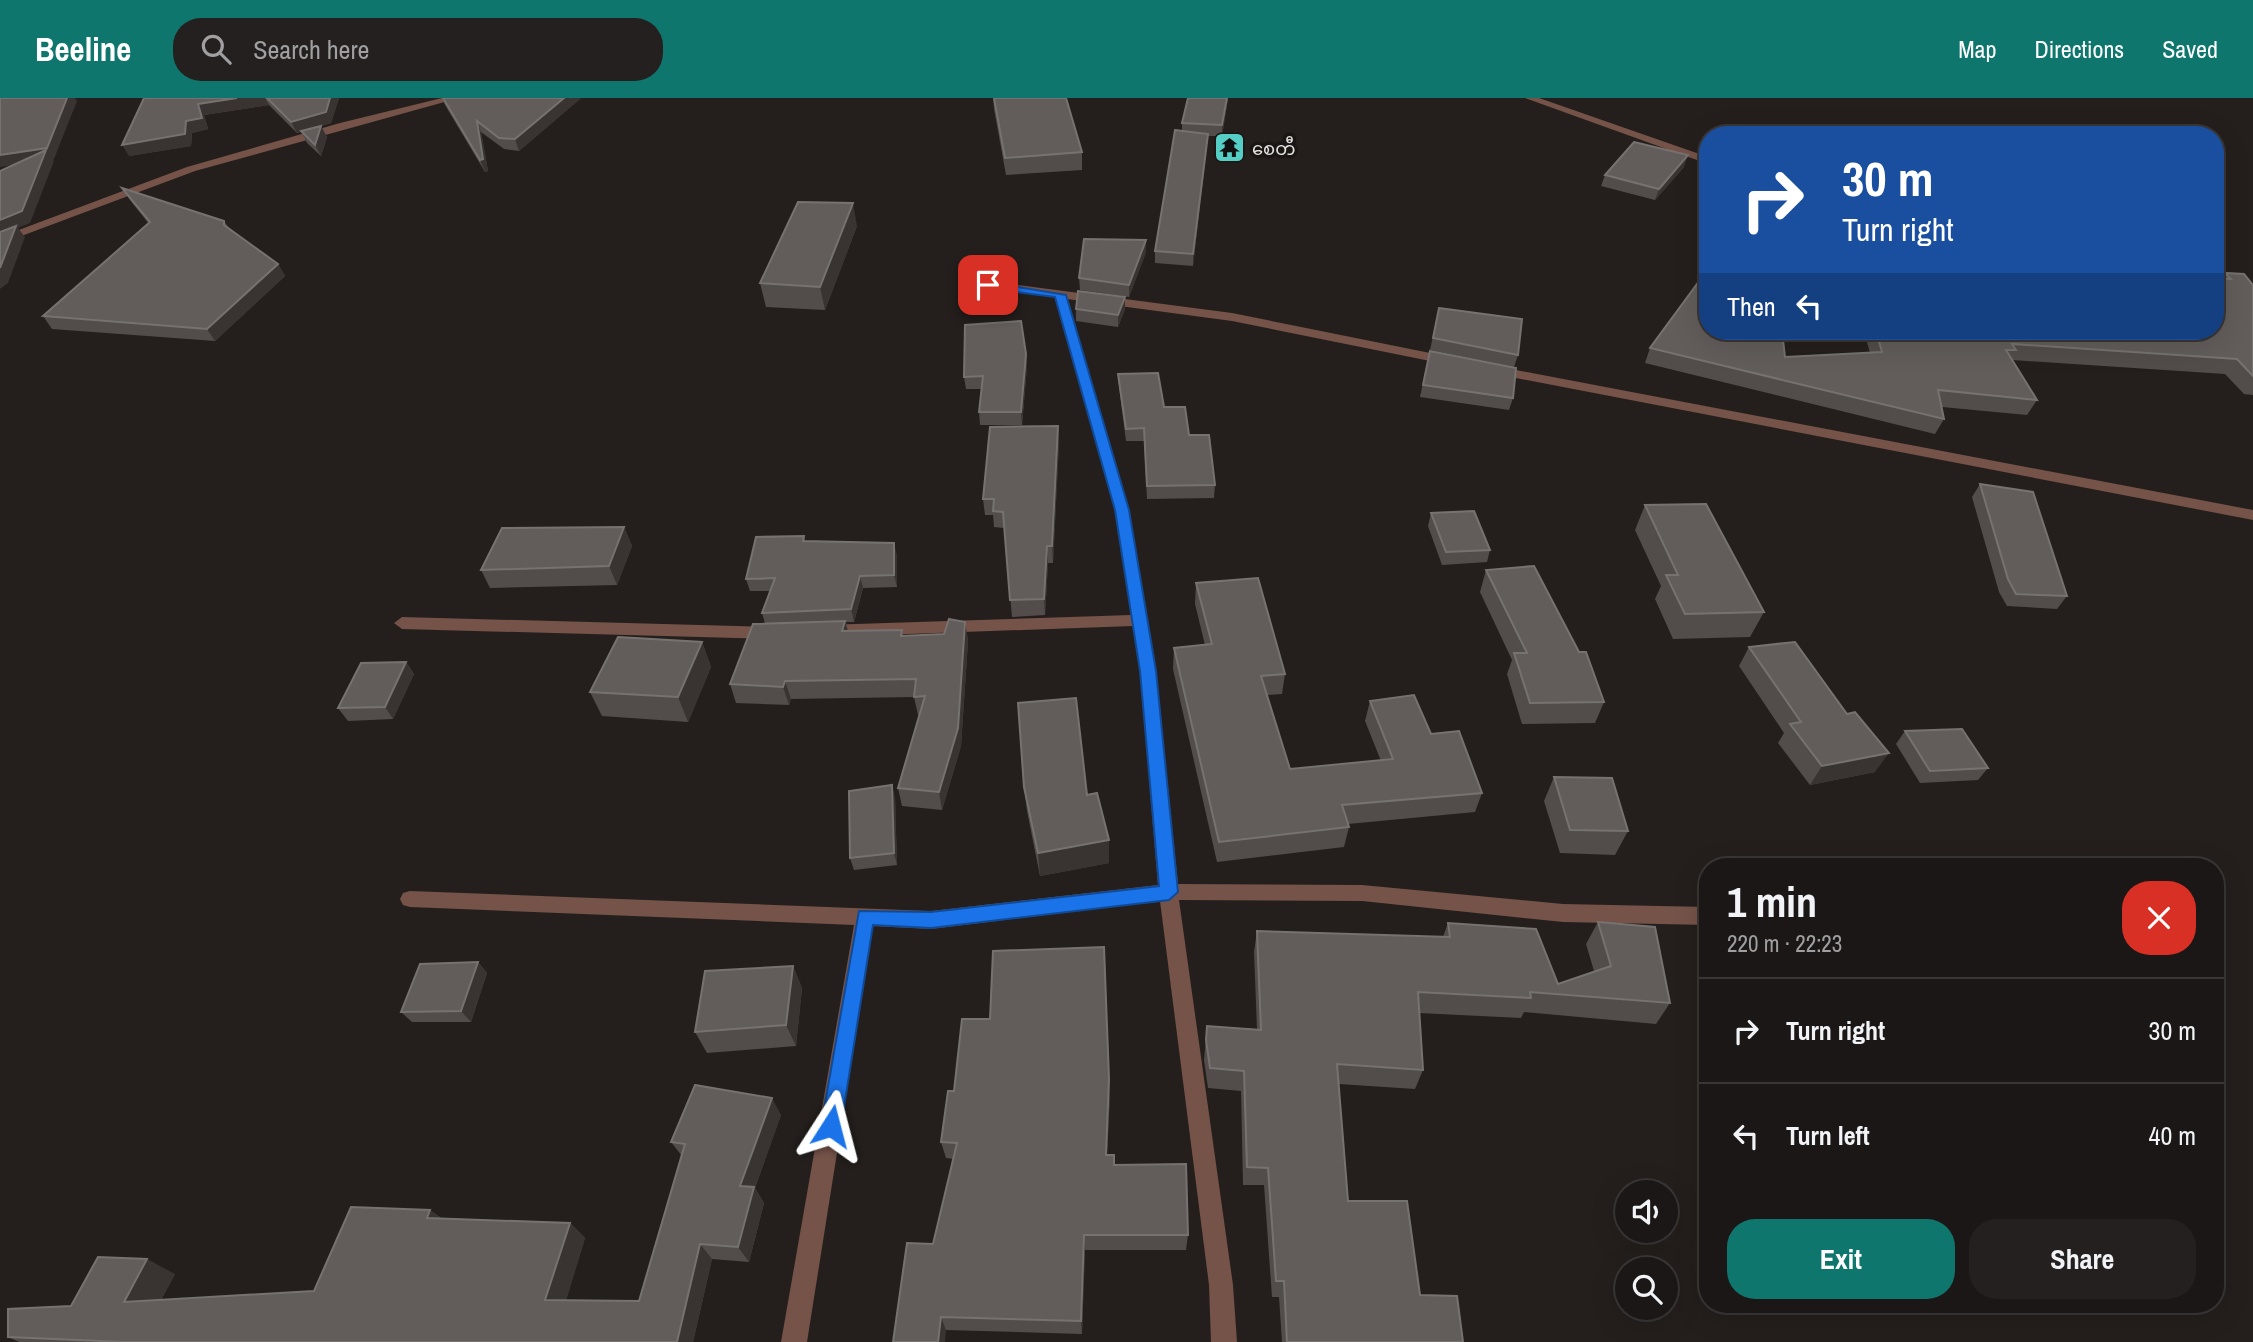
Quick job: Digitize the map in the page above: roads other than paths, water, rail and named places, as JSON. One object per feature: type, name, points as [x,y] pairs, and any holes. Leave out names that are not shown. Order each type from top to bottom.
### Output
[{"type":"street","points":[[0,241],[191,169],[344,125],[454,98]]},
{"type":"street","points":[[1531,98],[1699,158]]},
{"type":"street","points":[[2224,279],[2236,280],[2253,302]]},
{"type":"street","points":[[988,285],[1232,317],[2253,515]]},
{"type":"street","points":[[1060,295],[1122,510],[1148,671],[1169,892],[1221,1285],[1224,1342]]},
{"type":"street","points":[[401,623],[795,633],[1140,620]]},
{"type":"street","points":[[410,899],[931,920],[1169,892],[1362,894],[1563,914],[1699,916]]},
{"type":"street","points":[[794,1342],[865,917]]},
{"type":"place","name":"စေတီ","points":[[1229,148]]}]
